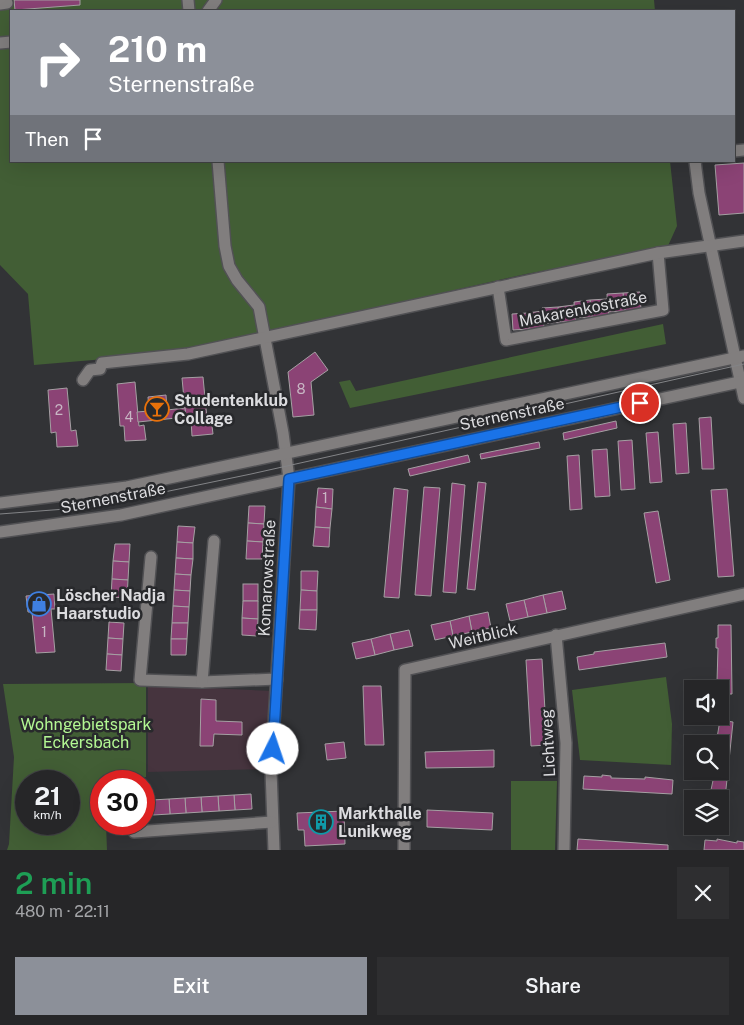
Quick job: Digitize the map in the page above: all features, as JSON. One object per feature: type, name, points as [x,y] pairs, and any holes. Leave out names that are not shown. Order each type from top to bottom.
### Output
[{"type":"street","points":[[218,162],[225,246],[229,266],[237,280],[259,307],[289,479]]},
{"type":"street","points":[[695,162],[710,245],[740,357],[744,398]]},
{"type":"street","points":[[83,380],[90,370],[100,369],[102,363],[188,354],[265,336],[658,254],[744,241]]},
{"type":"street","name":"Makarenkostraße","points":[[498,287],[506,340],[663,310],[658,254]]},
{"type":"street","name":"Sternenstraße","points":[[0,503],[127,487],[740,357]]},
{"type":"street","name":"Sternenstraße","points":[[0,532],[121,515],[742,381]]},
{"type":"street","name":"Komarowstraße","points":[[274,850],[271,770],[289,479]]},
{"type":"street","points":[[202,682],[214,541]]},
{"type":"street","points":[[151,557],[140,680],[202,682],[278,679]]},
{"type":"street","name":"Weitblick","points":[[404,850],[405,670],[744,594]]},
{"type":"street","name":"Lichtweg","points":[[556,635],[566,743],[564,850]]},
{"type":"street","points":[[155,830],[272,822]]},
{"type":"shaded area","points":[[148,685],[272,691],[269,769],[155,772],[155,770],[148,770]]},
{"type":"green space","points":[[0,0],[654,0],[655,10],[10,10],[10,162],[670,162],[677,226],[667,248],[526,274],[176,353],[34,365],[28,294],[0,265]]},
{"type":"green space","points":[[663,324],[666,344],[350,408],[339,382],[350,380],[356,391]]},
{"type":"green space","points":[[666,677],[672,724],[671,765],[580,760],[572,690]]},
{"type":"green space","name":"Wohngebietspark Eckersbach","points":[[146,683],[146,770],[90,770],[90,835],[106,835],[107,850],[7,850],[9,844],[14,757],[3,684]]},
{"type":"green space","points":[[511,781],[557,781],[555,850],[511,850]]},
{"type":"building","points":[[14,0],[80,0],[80,5],[15,10]]},
{"type":"building","points":[[744,163],[744,213],[719,215],[715,165]]},
{"type":"building","points":[[640,292],[641,310],[625,311],[623,293]]},
{"type":"building","points":[[623,293],[625,311],[608,312],[607,294]]},
{"type":"building","points":[[607,299],[609,315],[592,317],[590,300]]},
{"type":"building","points":[[590,300],[592,317],[575,318],[574,302]]},
{"type":"building","points":[[574,305],[576,321],[560,322],[558,307]]},
{"type":"building","points":[[558,307],[560,322],[544,324],[542,308]]},
{"type":"building","points":[[543,311],[544,328],[529,329],[527,313]]},
{"type":"building","points":[[527,313],[529,329],[513,330],[512,314]]},
{"type":"building","points":[[315,352],[328,370],[311,382],[314,415],[293,417],[288,372]]},
{"type":"building","points":[[203,377],[207,419],[211,418],[213,434],[192,436],[191,420],[186,421],[182,378]]},
{"type":"building","points":[[135,382],[139,426],[144,425],[146,440],[125,441],[124,426],[120,426],[117,384]]},
{"type":"building","points":[[67,388],[71,431],[76,430],[78,446],[57,447],[56,432],[51,433],[48,390]]},
{"type":"building","points":[[166,395],[167,410],[185,408],[186,417],[138,422],[137,412],[149,411],[148,397]]},
{"type":"building","points":[[711,417],[714,469],[702,469],[699,418]]},
{"type":"building","points":[[616,421],[617,428],[564,440],[563,433]]},
{"type":"building","points":[[686,423],[689,473],[676,474],[673,424]]},
{"type":"building","points":[[658,432],[662,482],[650,483],[646,433]]},
{"type":"building","points":[[632,440],[635,489],[621,490],[618,441]]},
{"type":"building","points":[[539,442],[540,448],[481,459],[480,454]]},
{"type":"building","points":[[607,449],[610,496],[595,497],[592,450]]},
{"type":"building","points":[[468,455],[470,462],[410,476],[408,469]]},
{"type":"building","points":[[579,455],[582,509],[570,510],[567,456]]},
{"type":"building","points":[[478,482],[486,483],[475,590],[467,589]]},
{"type":"building","points":[[452,483],[465,485],[456,593],[443,592]]},
{"type":"building","points":[[424,487],[440,488],[431,596],[415,595]]},
{"type":"building","points":[[318,488],[333,489],[332,509],[316,507]]},
{"type":"building","points":[[394,488],[408,490],[399,598],[384,597]]},
{"type":"building","points":[[727,489],[734,576],[718,577],[711,490]]},
{"type":"building","points":[[249,506],[265,506],[264,524],[248,523]]},
{"type":"building","points":[[316,507],[332,509],[330,528],[315,527]]},
{"type":"building","points":[[658,511],[670,580],[656,583],[644,513]]},
{"type":"building","points":[[248,523],[264,524],[263,542],[247,541]]},
{"type":"building","points":[[178,526],[195,527],[193,543],[177,542]]},
{"type":"building","points":[[315,527],[330,528],[329,547],[313,546]]},
{"type":"building","points":[[247,541],[263,542],[262,559],[246,559]]},
{"type":"building","points":[[177,542],[193,543],[193,559],[176,558]]},
{"type":"building","points":[[115,544],[130,544],[129,562],[113,561]]},
{"type":"building","points":[[176,558],[193,559],[191,575],[175,574]]},
{"type":"building","points":[[113,561],[129,562],[128,580],[112,579]]},
{"type":"building","points":[[301,571],[318,571],[317,591],[301,590]]},
{"type":"building","points":[[175,574],[191,575],[190,591],[174,590]]},
{"type":"building","points":[[112,579],[128,580],[127,598],[111,597]]},
{"type":"building","points":[[243,584],[258,584],[258,601],[243,601]]},
{"type":"building","points":[[174,590],[190,591],[189,607],[173,606]]},
{"type":"building","points":[[301,590],[317,591],[317,610],[300,610]]},
{"type":"building","points":[[562,591],[566,609],[547,613],[543,595]]},
{"type":"building","points":[[54,594],[55,609],[51,609],[55,652],[36,653],[32,612],[28,612],[26,596]]},
{"type":"building","points":[[543,595],[547,613],[528,617],[524,600]]},
{"type":"building","points":[[524,600],[528,617],[510,621],[506,604]]},
{"type":"building","points":[[243,601],[258,601],[258,619],[242,618]]},
{"type":"building","points":[[173,606],[189,607],[188,623],[172,623]]},
{"type":"building","points":[[300,610],[317,610],[316,630],[299,629]]},
{"type":"building","points":[[488,612],[491,628],[472,632],[469,616]]},
{"type":"building","points":[[469,616],[472,632],[453,636],[450,621]]},
{"type":"building","points":[[242,618],[258,619],[257,636],[242,635]]},
{"type":"building","points":[[450,621],[453,636],[435,640],[431,625]]},
{"type":"building","points":[[109,622],[124,623],[123,639],[108,638]]},
{"type":"building","points":[[172,623],[188,623],[187,639],[171,639]]},
{"type":"building","points":[[718,625],[731,625],[732,694],[729,694],[729,680],[717,680],[718,648],[716,648],[716,638],[718,638]]},
{"type":"building","points":[[409,630],[413,646],[394,650],[390,634]]},
{"type":"building","points":[[390,634],[394,650],[375,655],[371,639]]},
{"type":"building","points":[[108,638],[123,639],[122,655],[107,654]]},
{"type":"building","points":[[171,639],[187,639],[186,655],[171,655]]},
{"type":"building","points":[[371,639],[375,655],[356,659],[352,643]]},
{"type":"building","points":[[665,643],[667,657],[579,670],[577,657],[594,654],[594,652]]},
{"type":"building","points":[[107,654],[122,655],[121,671],[106,670]]},
{"type":"building","points":[[542,659],[547,745],[531,746],[526,660]]},
{"type":"building","points":[[363,686],[381,686],[384,745],[365,745]]},
{"type":"building","points":[[201,699],[216,700],[216,721],[242,722],[242,735],[214,734],[213,746],[200,746]]},
{"type":"building","points":[[729,721],[733,722],[729,760],[729,735],[718,735],[719,725],[729,725]]},
{"type":"building","points":[[344,742],[346,758],[327,760],[325,744]]},
{"type":"building","points":[[494,750],[494,767],[426,768],[425,752]]},
{"type":"building","points":[[602,775],[611,776],[611,778],[645,779],[645,777],[673,780],[672,794],[583,789],[584,776],[602,777]]},
{"type":"building","points":[[713,780],[727,780],[726,790],[711,790]]},
{"type":"building","points":[[251,794],[252,809],[235,810],[234,795]]},
{"type":"building","points":[[234,795],[235,810],[219,811],[218,796]]},
{"type":"building","points":[[218,796],[219,811],[202,812],[201,797]]},
{"type":"building","points":[[201,797],[202,812],[186,813],[185,798]]},
{"type":"building","points":[[185,798],[186,813],[170,814],[169,799]]},
{"type":"building","points":[[169,799],[170,814],[155,815],[155,800]]},
{"type":"building","points":[[427,810],[493,813],[492,830],[427,827]]},
{"type":"building","name":"Markthalle Lunikweg","points":[[344,811],[345,844],[305,846],[304,830],[298,830],[297,813]]},
{"type":"building","points":[[578,839],[668,845],[668,850],[577,850]]},
{"type":"building","points":[[717,839],[737,843],[737,841],[744,842],[744,850],[704,850],[705,840],[717,841]]},
{"type":"tram line","points":[[0,514],[92,507],[251,474],[744,364]]},
{"type":"place","name":"Studentenklub Collage","points":[[157,409]]},
{"type":"place","name":"Löscher Nadja Haarstudio","points":[[39,604]]},
{"type":"place","name":"Markthalle Lunikweg","points":[[321,822]]},
{"type":"route","points":[[273,749],[289,479],[640,403]]}]
